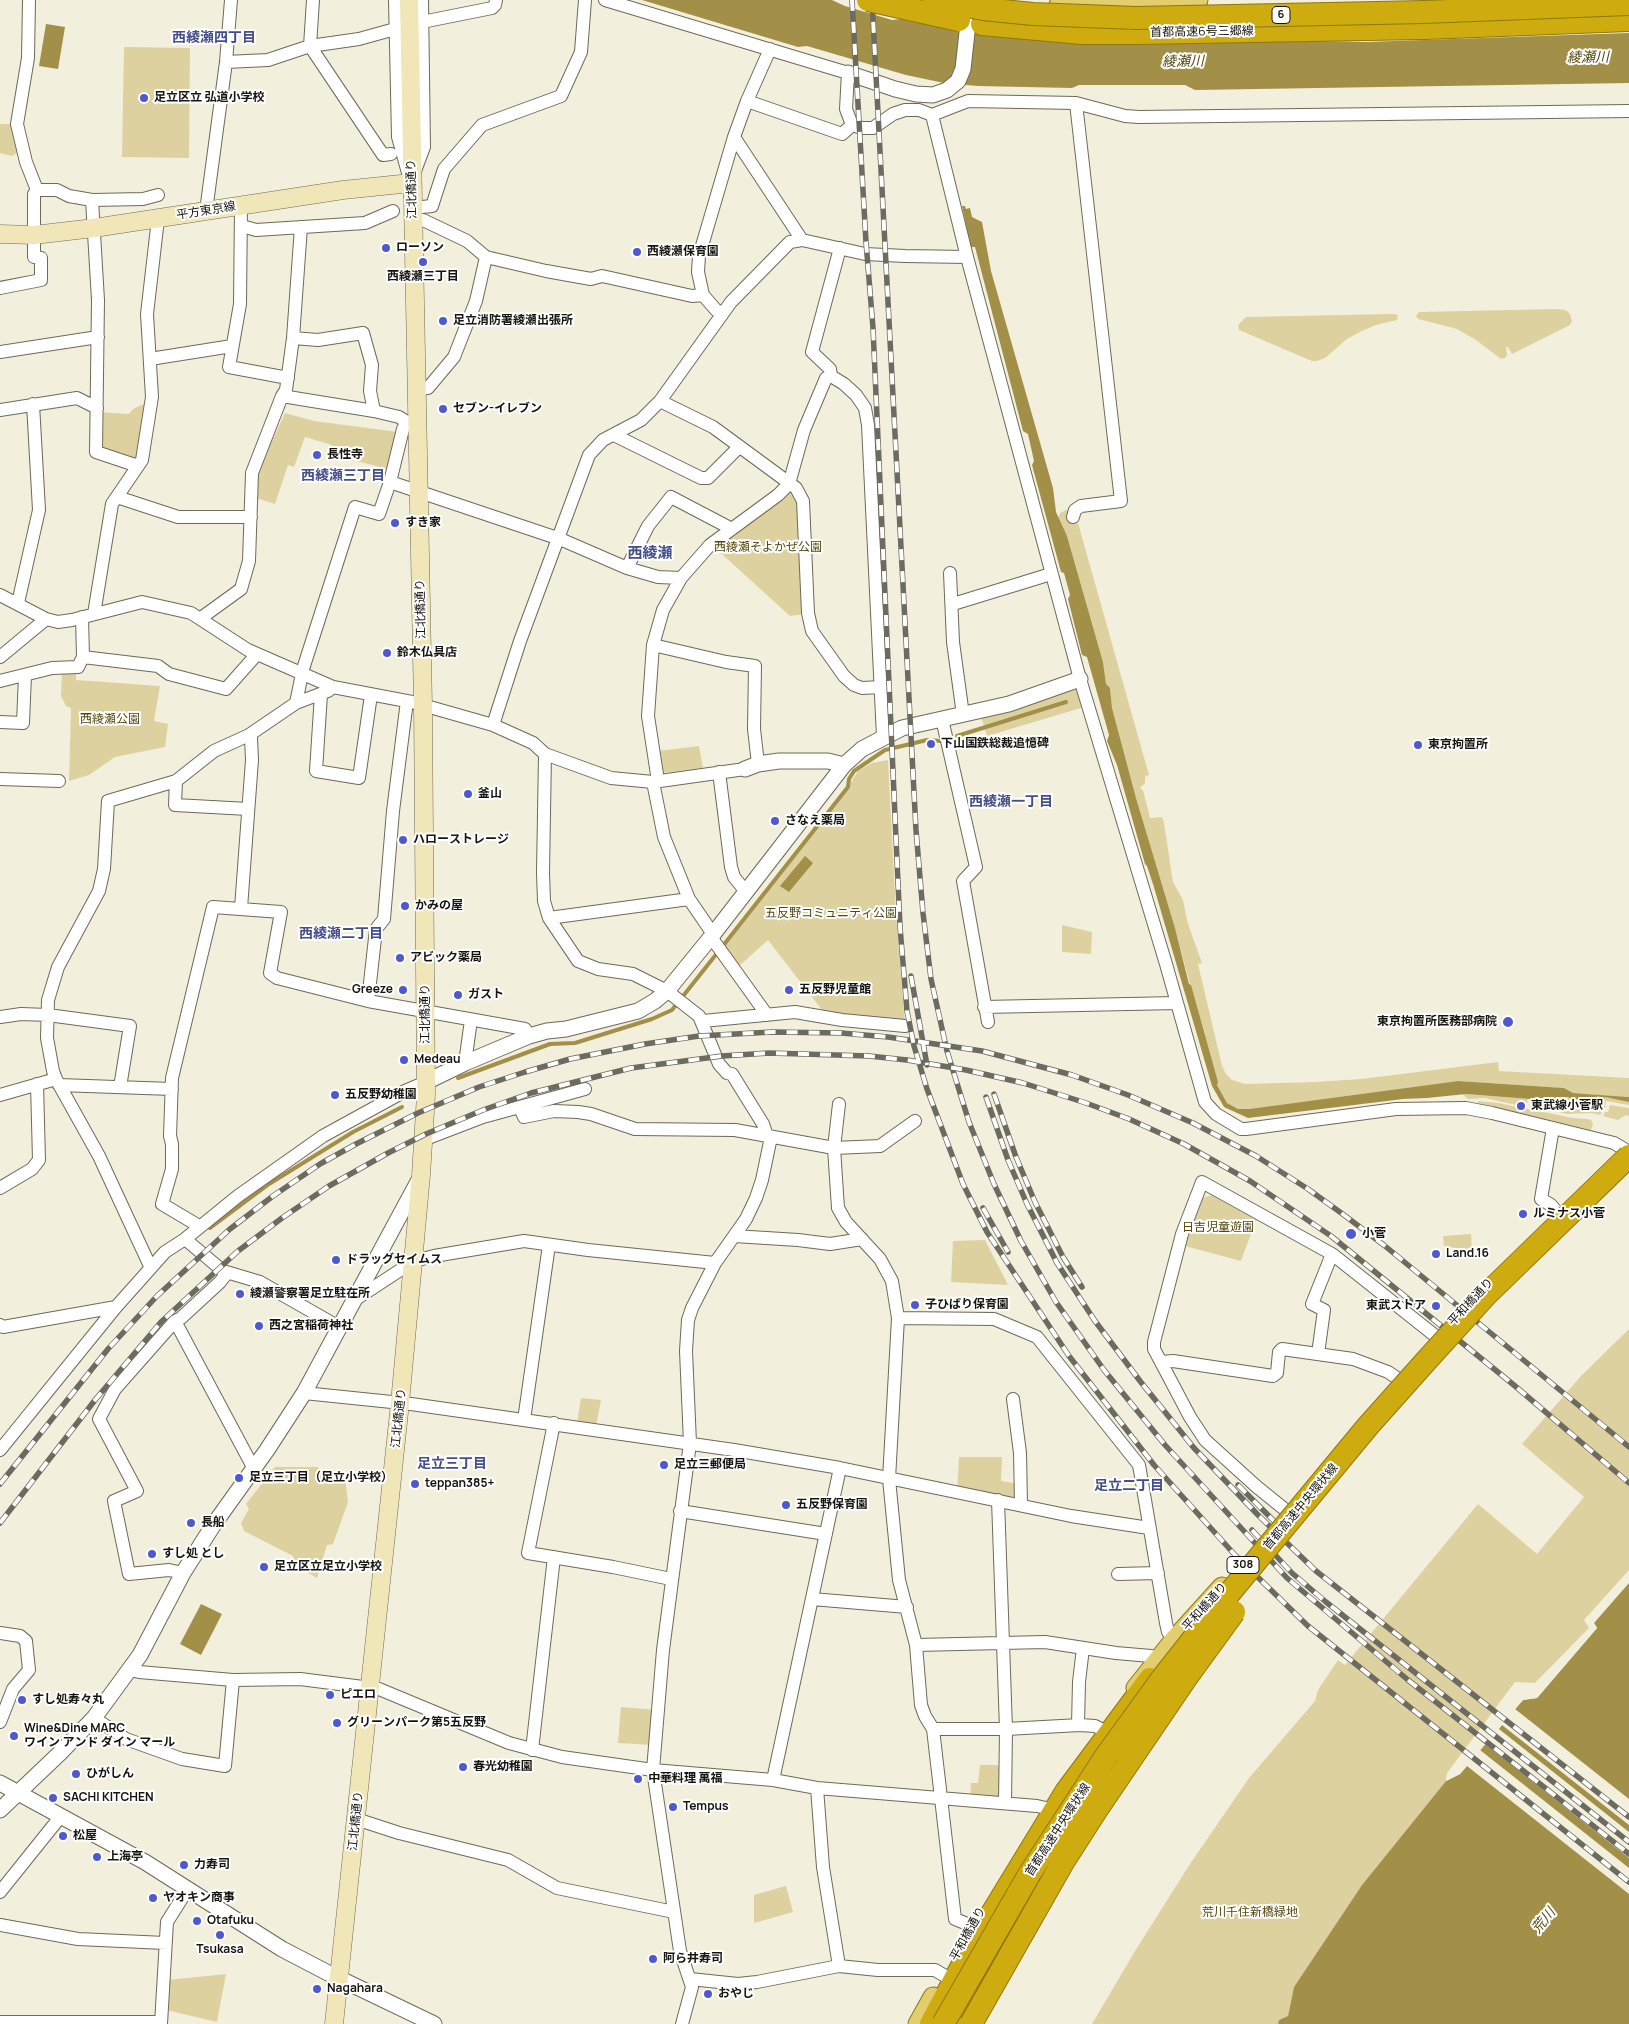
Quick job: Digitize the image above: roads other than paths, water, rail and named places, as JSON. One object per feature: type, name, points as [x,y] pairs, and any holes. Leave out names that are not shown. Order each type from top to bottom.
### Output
[{"type":"highway","name":"首都高速6号三郷線","points":[[868,0],[933,16],[982,24],[1082,33],[1425,28],[1629,20]]},
{"type":"highway","name":"首都高速6号三郷線","points":[[934,0],[983,9],[1032,14],[1136,18],[1424,12],[1629,4]]},
{"type":"highway","name":"首都高速中央環状線","points":[[943,2024],[1030,1873],[1106,1756],[1152,1691],[1227,1596],[1368,1426],[1486,1295],[1628,1154]]},
{"type":"highway","name":"首都高速中央環状線","points":[[971,2024],[1073,1847],[1124,1768],[1218,1633],[1382,1432],[1455,1350],[1496,1306],[1629,1176]]},
{"type":"highway","points":[[931,2024],[977,1938],[1066,1792],[1136,1696],[1176,1647],[1227,1596]]},
{"type":"highway","points":[[957,2024],[1003,1940],[1069,1829],[1115,1759],[1146,1716],[1218,1633]]},
{"type":"main road","name":"江北橋通り","points":[[334,2024],[414,1261],[422,1175],[426,1082],[426,1013],[415,703],[418,491],[412,422],[417,389],[418,214],[411,183],[408,0]]},
{"type":"main road","points":[[1012,1],[1076,5],[1198,0]]},
{"type":"main road","name":"平方東京線","points":[[0,234],[34,235],[94,228],[343,190],[411,183]]},
{"type":"main road","name":"平和橋通り","points":[[918,2024],[972,1926],[1009,1864],[1046,1808],[1103,1730],[1157,1662],[1240,1570],[1361,1422],[1472,1300],[1557,1212],[1628,1154]]},
{"type":"main road","name":"平和橋通り","points":[[952,2024],[997,1943],[1064,1839],[1160,1698],[1204,1640],[1359,1450],[1488,1306],[1570,1222],[1628,1154]]},
{"type":"main road","points":[[978,2024],[1008,1968],[1015,1930],[1064,1839]]},
{"type":"street","points":[[29,0],[28,58],[17,124],[26,162],[37,190]]},
{"type":"street","points":[[206,211],[226,62],[231,0]]},
{"type":"street","points":[[313,0],[310,46],[383,154],[391,154]]},
{"type":"street","points":[[395,0],[398,138],[411,183]]},
{"type":"street","points":[[411,183],[424,147],[422,0]]},
{"type":"street","points":[[422,22],[492,8],[496,0]]},
{"type":"street","points":[[418,214],[432,206],[444,169],[482,126],[561,96],[581,52],[584,0]]},
{"type":"street","points":[[605,0],[770,48],[895,89],[933,96],[947,90],[958,81],[963,69],[969,16]]},
{"type":"street","points":[[902,0],[969,16],[1059,26],[1154,26],[1176,19],[1194,0]]},
{"type":"street","points":[[226,62],[268,60],[310,46],[359,39],[395,29]]},
{"type":"street","points":[[723,313],[716,310],[703,295],[698,272],[698,256],[734,137],[747,100],[770,48]]},
{"type":"street","points":[[848,73],[846,109],[852,125]]},
{"type":"street","points":[[747,100],[842,134],[852,125]]},
{"type":"street","points":[[852,125],[872,128],[894,114],[905,110],[919,110],[932,115],[968,101],[1076,103],[1125,116],[1140,117],[1629,111]]},
{"type":"street","points":[[1073,517],[1075,510],[1081,506],[1121,501],[1076,103]]},
{"type":"street","points":[[932,115],[967,256],[1080,680],[1178,1003],[1205,1102],[1216,1114],[1241,1129],[1396,1109],[1437,1108],[1477,1110],[1614,1143],[1628,1154]]},
{"type":"street","points":[[734,137],[802,240]]},
{"type":"street","points":[[37,190],[57,190],[70,196],[92,200],[143,199],[158,195]]},
{"type":"street","points":[[0,288],[41,280],[41,258],[34,257],[34,194],[37,190]]},
{"type":"street","points":[[92,200],[98,300],[96,452],[138,466]]},
{"type":"street","points":[[241,206],[240,304],[229,367],[288,378]]},
{"type":"street","points":[[242,226],[256,230],[365,223],[393,211]]},
{"type":"street","points":[[418,214],[467,241],[486,257],[591,279],[602,276],[692,296],[703,295]]},
{"type":"street","points":[[0,681],[52,668],[78,667],[83,656],[88,616],[112,504],[142,460],[152,397],[147,314],[158,219]]},
{"type":"street","points":[[202,618],[241,589],[249,561],[252,473],[286,390],[293,338],[301,227]]},
{"type":"street","points":[[493,725],[520,641],[560,539],[590,455],[603,440],[642,420],[660,401],[723,313],[790,242],[802,240],[865,254],[967,256]]},
{"type":"street","points":[[831,376],[830,369],[812,352],[840,248]]},
{"type":"street","points":[[417,389],[428,388],[454,357],[476,301],[486,257]]},
{"type":"street","points":[[293,338],[318,340],[363,333],[372,365],[370,391],[374,411]]},
{"type":"street","points":[[0,352],[98,337]]},
{"type":"street","points":[[150,359],[232,346]]},
{"type":"street","points":[[767,1015],[712,936],[689,899],[664,838],[648,716],[653,644],[662,610],[681,578],[710,545],[790,484],[804,430],[826,378],[831,376]]},
{"type":"street","points":[[831,376],[856,395],[865,408],[868,425],[883,736]]},
{"type":"street","points":[[282,396],[374,411],[399,416],[412,422],[403,429],[390,482],[379,514],[355,507],[302,674],[296,703]]},
{"type":"street","points":[[0,410],[77,398],[97,408]]},
{"type":"street","points":[[660,401],[713,427],[796,488],[803,501],[808,613],[812,631],[844,676],[854,685],[862,688],[881,687]]},
{"type":"street","points":[[18,603],[39,510],[33,404]]},
{"type":"street","points":[[614,435],[702,478],[708,478],[739,447]]},
{"type":"street","points":[[390,482],[560,539],[627,568],[658,577],[681,578]]},
{"type":"street","points":[[117,497],[178,517],[251,517]]},
{"type":"street","points":[[627,568],[648,526],[671,498],[732,529]]},
{"type":"street","points":[[950,573],[954,642],[963,715]]},
{"type":"street","points":[[953,604],[1051,574]]},
{"type":"street","points":[[1,591],[46,619],[58,622],[142,602],[191,612],[248,650],[333,687],[415,703],[493,725],[533,743],[545,754],[610,778],[656,781],[779,762],[828,761],[844,765]]},
{"type":"street","points":[[0,657],[46,619]]},
{"type":"street","points":[[653,644],[726,662],[755,666],[752,766]]},
{"type":"street","points":[[83,656],[158,666],[169,674],[226,688],[256,654]]},
{"type":"street","points":[[0,722],[23,722],[25,675]]},
{"type":"street","points":[[0,1450],[150,1266],[165,1252],[185,1239],[238,1196],[323,1136],[405,1091],[529,1036],[638,1011],[667,991],[712,936],[844,765],[862,749],[883,736],[902,728],[1009,704],[1080,680]]},
{"type":"street","points":[[150,1266],[99,1156],[57,1082],[47,1038],[48,1000],[58,967],[99,892],[104,869],[108,801],[176,781],[214,751],[249,735],[296,703],[321,694],[333,687]]},
{"type":"street","points":[[321,694],[316,771],[359,778],[370,695]]},
{"type":"street","points":[[368,1001],[376,929],[384,919],[393,810],[415,703]]},
{"type":"street","points":[[942,719],[976,867],[963,881],[988,1022]]},
{"type":"street","points":[[241,908],[252,760],[251,738],[249,735]]},
{"type":"street","points":[[545,754],[543,873],[544,902],[549,918],[578,961],[598,969],[632,974],[667,991],[699,1016],[719,1064],[727,1073],[732,1074],[769,1137],[762,1180],[756,1198],[746,1219],[715,1264],[692,1308],[688,1320],[686,1351],[690,1443],[662,1650],[653,1770],[680,1951],[692,1987],[682,2024]]},
{"type":"street","points":[[719,772],[730,844],[731,867],[734,877],[746,892]]},
{"type":"street","points":[[0,779],[59,781]]},
{"type":"street","points":[[176,781],[175,805],[248,809]]},
{"type":"street","points":[[549,918],[689,899]]},
{"type":"street","points":[[199,1226],[162,1204],[172,1169],[172,1144],[170,1136],[172,1078],[214,907],[280,912],[270,973],[277,978],[368,1001],[426,1013],[525,1029],[529,1036]]},
{"type":"street","points":[[984,1007],[1178,1003]]},
{"type":"street","points":[[703,1022],[795,1012],[842,1020],[905,1026]]},
{"type":"street","points":[[0,1016],[21,1014],[48,1015],[130,1026],[120,1087]]},
{"type":"street","points":[[465,1063],[471,1020]]},
{"type":"street","points":[[0,1095],[37,1084],[57,1082],[172,1089]]},
{"type":"street","points":[[0,1188],[32,1169],[39,1160],[37,1084]]},
{"type":"street","points":[[423,1140],[483,1117],[585,1089]]},
{"type":"street","points":[[839,1104],[834,1148],[838,1208],[846,1222],[880,1258],[892,1282],[898,1318],[889,1479],[899,1580],[916,1645],[921,1706],[933,1729],[955,1919],[972,1926]]},
{"type":"street","points":[[520,1108],[524,1117],[554,1111],[578,1112],[590,1114],[635,1129],[735,1130],[834,1148],[880,1146],[915,1122]]},
{"type":"street","points":[[1553,1128],[1541,1199],[1551,1204],[1557,1212]]},
{"type":"street","points":[[0,1810],[94,1718],[130,1670],[148,1642],[183,1573],[214,1524],[254,1469],[304,1393],[422,1175]]},
{"type":"street","points":[[1288,1512],[1205,1440],[1190,1417],[1154,1349],[1154,1342],[1182,1234],[1202,1182],[1332,1254],[1438,1338]]},
{"type":"street","points":[[734,1236],[830,1244],[862,1239]]},
{"type":"street","points":[[185,1239],[227,1273],[260,1282],[339,1326]]},
{"type":"street","points":[[353,1301],[414,1261],[524,1241],[549,1246],[715,1264]]},
{"type":"street","points":[[524,1420],[549,1246]]},
{"type":"street","points":[[1318,1354],[1324,1310],[1312,1304],[1332,1254]]},
{"type":"street","points":[[183,1573],[170,1570],[128,1574],[114,1501],[137,1491],[98,1419],[115,1389],[175,1321],[181,1318],[227,1273]]},
{"type":"street","points":[[1,1328],[116,1307]]},
{"type":"street","points":[[898,1318],[994,1319],[1037,1337],[1138,1465],[1168,1632],[1176,1640]]},
{"type":"street","points":[[175,1321],[254,1469]]},
{"type":"street","points":[[1161,1362],[1173,1361],[1273,1376],[1277,1373],[1279,1352],[1282,1349],[1353,1359],[1388,1372],[1400,1380]]},
{"type":"street","points":[[304,1393],[400,1403],[690,1443],[840,1468],[1021,1504],[1071,1516],[1150,1528]]},
{"type":"street","points":[[1014,1399],[1020,1453],[1021,1504]]},
{"type":"street","points":[[554,1423],[528,1553],[671,1579]]},
{"type":"street","points":[[773,1780],[840,1468]]},
{"type":"street","points":[[998,1500],[1006,1729],[1005,1803]]},
{"type":"street","points":[[680,1511],[826,1534]]},
{"type":"street","points":[[532,1750],[554,1557]]},
{"type":"street","points":[[1118,1574],[1158,1573]]},
{"type":"street","points":[[812,1600],[907,1607]]},
{"type":"street","points":[[0,1633],[20,1636],[26,1641],[30,1670],[13,1689],[0,1722]]},
{"type":"street","points":[[916,1645],[1045,1642],[1116,1653],[1150,1656],[1157,1662]]},
{"type":"street","points":[[1078,1725],[1079,1682],[1083,1648]]},
{"type":"street","points":[[130,1670],[233,1680],[300,1679],[370,1687],[379,1689],[509,1743],[532,1750],[653,1770],[773,1780],[817,1788],[1046,1808]]},
{"type":"street","points":[[94,1718],[126,1739],[182,1759],[225,1766],[233,1680]]},
{"type":"street","points":[[933,1729],[1006,1729],[1078,1725],[1095,1726],[1103,1730]]},
{"type":"street","points":[[0,1783],[145,1862],[282,1949],[339,1979],[434,2024]]},
{"type":"street","points":[[817,1788],[823,1867],[840,1966]]},
{"type":"street","points":[[0,1892],[61,1816]]},
{"type":"street","points":[[356,1819],[399,1833],[508,1860],[557,1888],[674,1912]]},
{"type":"street","points":[[0,2022],[161,2023],[167,1922],[184,1895],[192,1893]]},
{"type":"street","points":[[0,1925],[78,1939],[165,1943]]},
{"type":"street","points":[[690,1979],[738,1984],[840,1966],[878,1970],[935,1970],[945,1976]]},
{"type":"water","name":"綾瀬川","points":[[642,0],[832,0],[845,6],[892,20],[901,19],[927,24],[1051,36],[1366,42],[1629,33],[1629,83],[1195,90],[1185,85],[1079,85],[1072,88],[978,86],[944,83],[906,75],[807,46],[798,47]]},
{"type":"water","points":[[46,24],[65,27],[58,69],[39,66]]},
{"type":"water","points":[[962,206],[965,206],[966,209],[970,208],[972,217],[982,222],[991,271],[1053,488],[1056,512],[1067,536],[1103,662],[1106,684],[1110,688],[1112,708],[1136,798],[1175,928],[1189,984],[1191,985],[1218,1082],[1217,1085],[1227,1103],[1238,1109],[1249,1109],[1458,1081],[1564,1088],[1573,1093],[1629,1097],[1629,1102],[1605,1097],[1604,1100],[1598,1096],[1594,1099],[1588,1097],[1579,1101],[1567,1097],[1559,1097],[1555,1101],[1466,1094],[1403,1099],[1248,1118],[1224,1107],[1212,1086],[1117,765],[1107,741],[1109,735],[1087,657],[1082,655],[1068,599],[1070,595],[1064,573],[1061,572],[1032,465],[1034,461],[1028,434],[1023,431],[975,247],[971,247]]},
{"type":"water","points":[[805,856],[813,863],[789,892],[780,886]]},
{"type":"water","name":"荒川","points":[[1629,1583],[1629,2024],[1278,2024],[1279,2020],[1288,2016],[1294,1987],[1362,1885],[1446,1781],[1460,1774],[1523,1700],[1537,1698],[1597,1628],[1594,1623]]},
{"type":"water","points":[[201,1604],[222,1614],[201,1655],[180,1644]]},
{"type":"waterway","points":[[957,736],[1066,702]]},
{"type":"waterway","points":[[722,947],[848,787],[849,779],[854,771],[885,750],[927,740],[941,741]]},
{"type":"waterway","points":[[458,1078],[550,1044],[575,1043],[652,1019],[672,1010],[718,952]]},
{"type":"waterway","points":[[210,1228],[269,1184],[353,1132],[402,1107]]},
{"type":"railway","points":[[852,0],[873,328],[900,927],[907,1011],[914,1046],[927,1089],[963,1184],[987,1232],[1069,1356],[1154,1465],[1235,1555],[1308,1626],[1629,1882]]},
{"type":"railway","points":[[872,0],[916,830],[923,913],[931,979],[947,1051],[969,1122],[994,1184],[1021,1241],[1056,1302],[1104,1370],[1165,1445],[1287,1578],[1408,1680],[1629,1854]]},
{"type":"railway","points":[[911,976],[927,1065]]},
{"type":"railway","points":[[0,1484],[108,1349],[157,1296],[230,1229],[273,1196],[320,1164],[418,1113],[479,1087],[525,1072],[570,1059],[645,1044],[699,1036],[772,1032],[841,1033],[888,1037],[982,1051],[1072,1075],[1128,1095],[1193,1123],[1256,1156],[1308,1189],[1344,1215],[1385,1246],[1629,1447]]},
{"type":"railway","points":[[0,1523],[95,1400],[161,1322],[238,1251],[329,1186],[426,1134],[483,1110],[531,1093],[631,1068],[722,1056],[769,1053],[869,1056],[966,1070],[1023,1083],[1086,1103],[1129,1119],[1184,1144],[1250,1181],[1331,1236],[1515,1386],[1629,1483]]},
{"type":"railway","points":[[994,1094],[1016,1157],[1035,1202],[1063,1257],[1082,1287]]},
{"type":"railway","points":[[986,1097],[1008,1160],[1027,1204],[1057,1263],[1095,1321],[1194,1448],[1258,1515],[1316,1571],[1629,1817]]},
{"type":"railway","points":[[983,1208],[1008,1252]]},
{"type":"railway","points":[[1238,1485],[1284,1531]]},
{"type":"railway","points":[[1252,1530],[1292,1573],[1326,1602],[1629,1842]]},
{"type":"place","name":"足立区立 弘道小学校","points":[[144,98]]},
{"type":"place","name":"ローソン","points":[[386,248]]},
{"type":"place","name":"西綾瀬保育園","points":[[637,252]]},
{"type":"place","name":"西綾瀬三丁目","points":[[423,262]]},
{"type":"place","name":"足立消防署綾瀬出張所","points":[[443,321]]},
{"type":"place","name":"セブン-イレブン","points":[[443,409]]},
{"type":"place","name":"長性寺","points":[[317,455]]},
{"type":"place","name":"すき家","points":[[395,523]]},
{"type":"place","name":"鈴木仏具店","points":[[387,653]]},
{"type":"place","name":"下山国鉄総裁追憶碑","points":[[931,744]]},
{"type":"place","name":"東京拘置所","points":[[1418,745]]},
{"type":"place","name":"釜山","points":[[468,794]]},
{"type":"place","name":"さなえ薬局","points":[[775,821]]},
{"type":"place","name":"ハローストレージ","points":[[403,840]]},
{"type":"place","name":"かみの屋","points":[[405,906]]},
{"type":"place","name":"アビック薬局","points":[[400,958]]},
{"type":"place","name":"Greeze","points":[[403,990]]},
{"type":"place","name":"五反野児童館","points":[[789,990]]},
{"type":"place","name":"ガスト","points":[[458,995]]},
{"type":"place","name":"東京拘置所医務部病院","points":[[1508,1022]]},
{"type":"place","name":"Medeau","points":[[404,1060]]},
{"type":"place","name":"五反野幼稚園","points":[[335,1095]]},
{"type":"place","name":"東武線小菅駅","points":[[1521,1106]]},
{"type":"place","name":"ルミナス小菅","points":[[1523,1214]]},
{"type":"place","name":"小菅","points":[[1351,1234]]},
{"type":"place","name":"Land.16","points":[[1436,1254]]},
{"type":"place","name":"ドラッグセイムス","points":[[336,1260]]},
{"type":"place","name":"綾瀬警察署足立駐在所","points":[[240,1294]]},
{"type":"place","name":"子ひばり保育園","points":[[915,1305]]},
{"type":"place","name":"東武ストア","points":[[1436,1306]]},
{"type":"place","name":"西之宮稲荷神社","points":[[259,1326]]},
{"type":"place","name":"足立三郵便局","points":[[664,1465]]},
{"type":"place","name":"足立三丁目（足立小学校）","points":[[239,1478]]},
{"type":"place","name":"teppan385+","points":[[415,1484]]},
{"type":"place","name":"五反野保育園","points":[[786,1505]]},
{"type":"place","name":"長船","points":[[191,1523]]},
{"type":"place","name":"すし処 とし","points":[[152,1554]]},
{"type":"place","name":"足立区立足立小学校","points":[[264,1567]]},
{"type":"place","name":"ピエロ","points":[[330,1695]]},
{"type":"place","name":"すし処寿々丸","points":[[22,1700]]},
{"type":"place","name":"グリーンパーク第5五反野","points":[[337,1723]]},
{"type":"place","name":"Wine&Dine MARC ワイン アンド ダイン マール","points":[[14,1736]]},
{"type":"place","name":"春光幼稚園","points":[[463,1767]]},
{"type":"place","name":"ひがしん","points":[[76,1774]]},
{"type":"place","name":"中華料理 萬福","points":[[638,1779]]},
{"type":"place","name":"SACHI KITCHEN","points":[[53,1798]]},
{"type":"place","name":"Tempus","points":[[673,1807]]},
{"type":"place","name":"松屋","points":[[63,1836]]},
{"type":"place","name":"上海亭","points":[[97,1857]]},
{"type":"place","name":"力寿司","points":[[184,1865]]},
{"type":"place","name":"ヤオキン商事","points":[[153,1898]]},
{"type":"place","name":"Otafuku","points":[[197,1921]]},
{"type":"place","name":"Tsukasa","points":[[220,1935]]},
{"type":"place","name":"阿ら井寿司","points":[[653,1959]]},
{"type":"place","name":"Nagahara","points":[[317,1989]]},
{"type":"place","name":"おやじ","points":[[708,1994]]},
{"type":"district","name":"西綾瀬四丁目","points":[[214,38]]},
{"type":"district","name":"西綾瀬三丁目","points":[[343,476]]},
{"type":"district","name":"西綾瀬","points":[[650,554]]},
{"type":"district","name":"西綾瀬一丁目","points":[[1011,802]]},
{"type":"district","name":"西綾瀬二丁目","points":[[341,934]]},
{"type":"district","name":"足立三丁目","points":[[452,1464]]},
{"type":"district","name":"足立二丁目","points":[[1129,1486]]},
{"type":"park label","name":"西綾瀬そよかぜ公園","points":[[768,548]]},
{"type":"park label","name":"西綾瀬公園","points":[[110,720]]},
{"type":"park label","name":"五反野コミュニティ公園","points":[[831,914]]},
{"type":"park label","name":"日吉児童遊園","points":[[1218,1228]]},
{"type":"park label","name":"荒川千住新橋緑地","points":[[1250,1913]]}]
